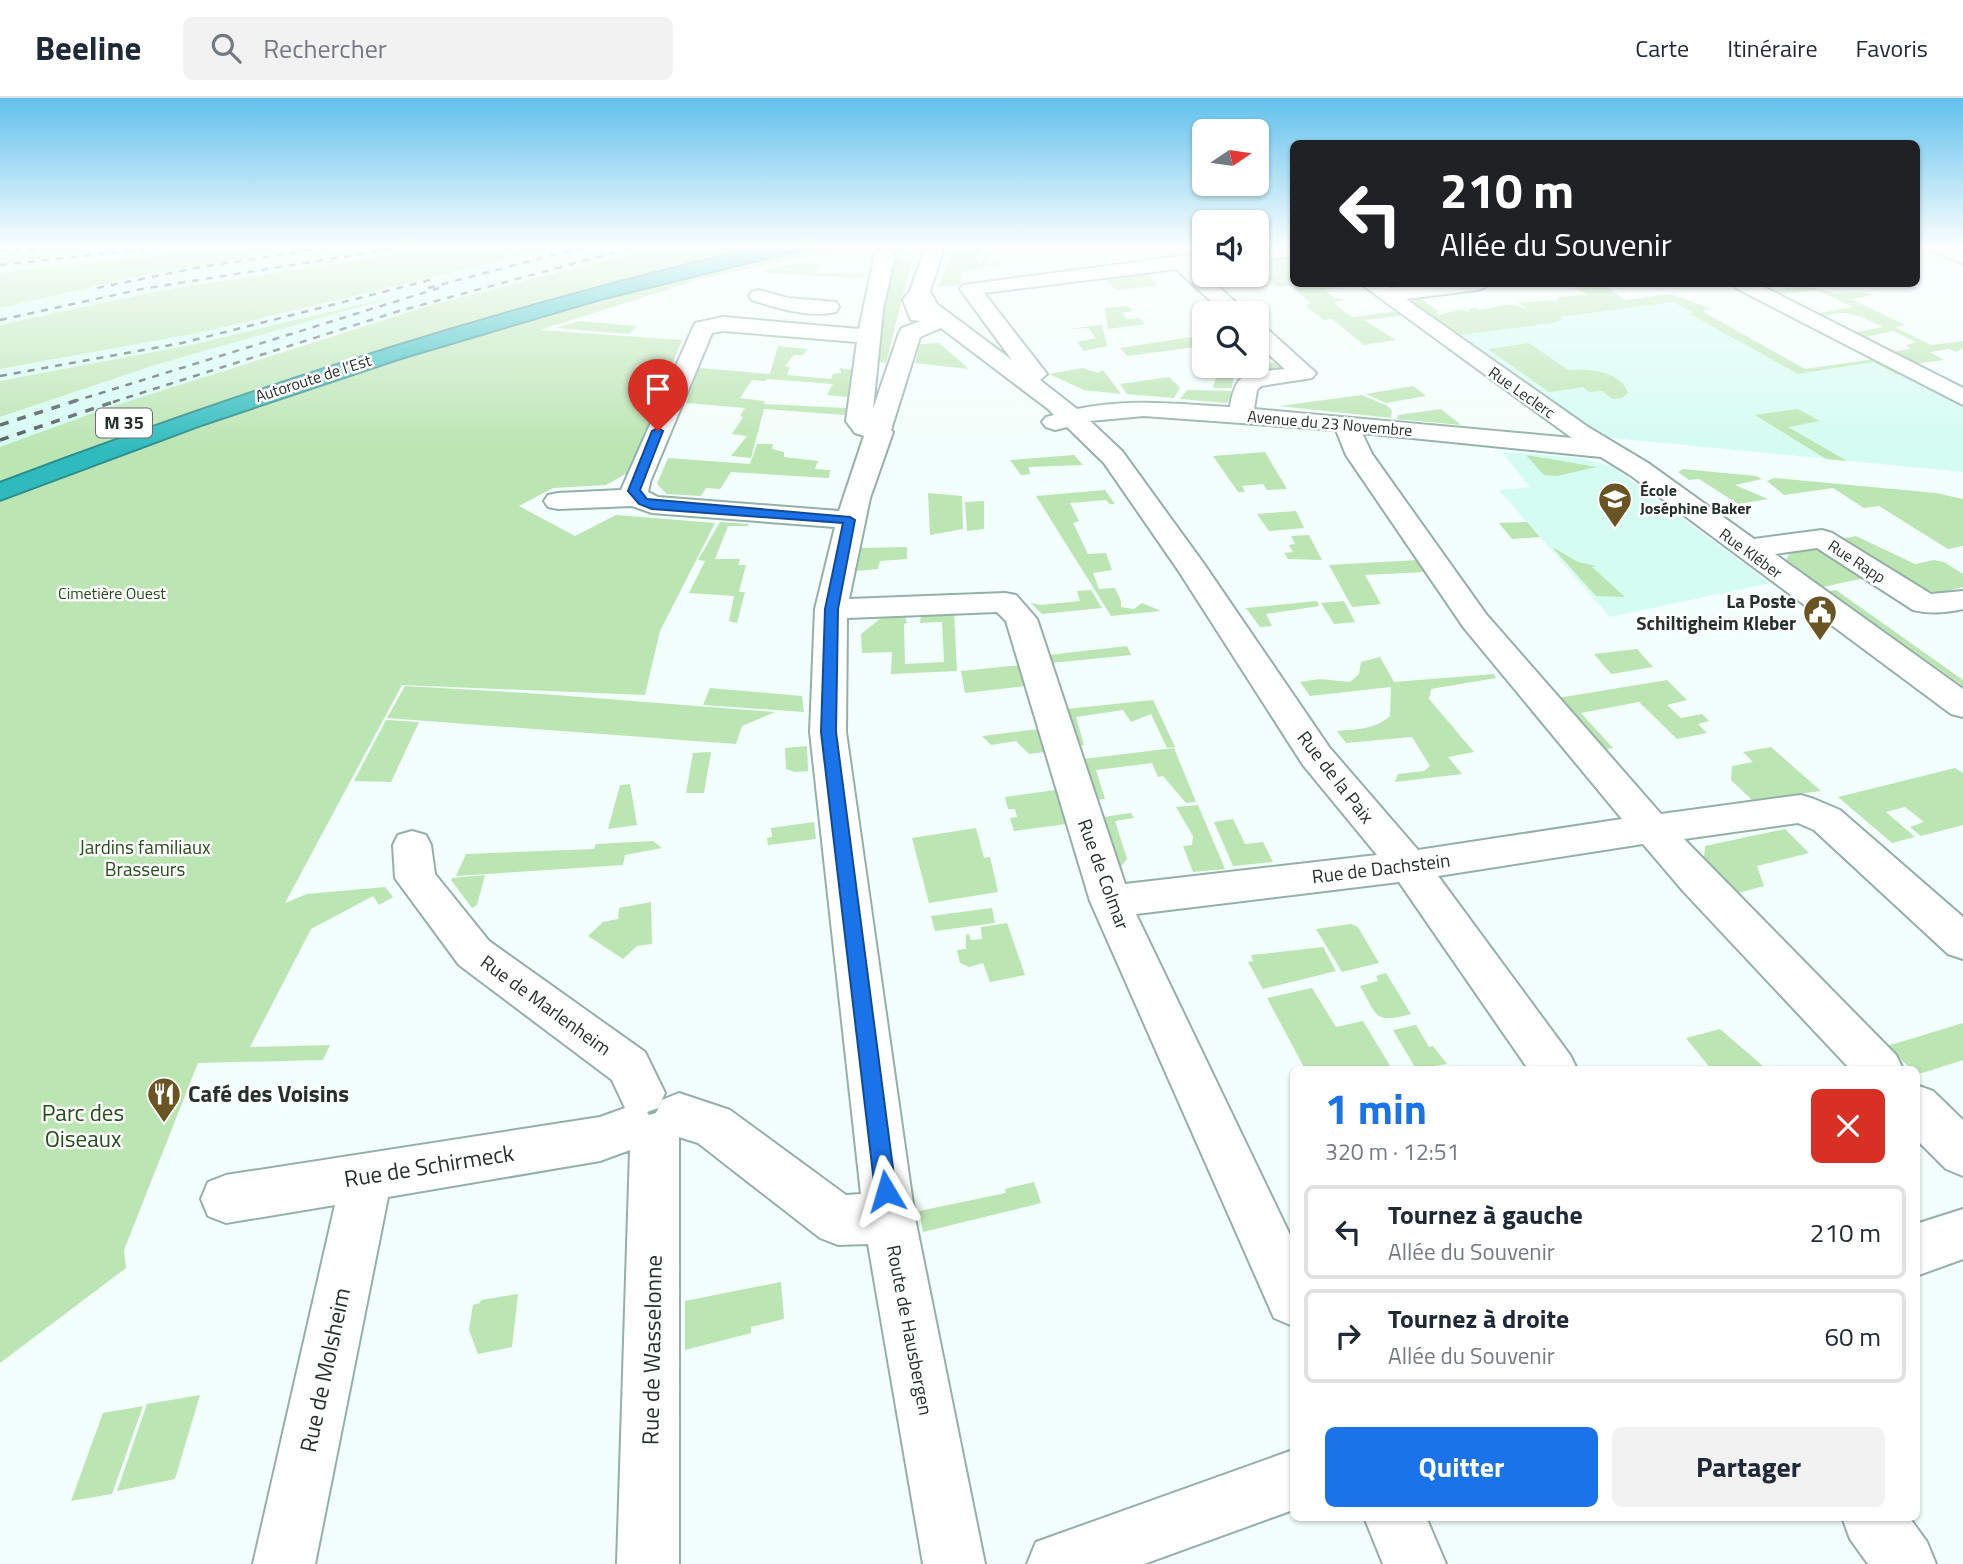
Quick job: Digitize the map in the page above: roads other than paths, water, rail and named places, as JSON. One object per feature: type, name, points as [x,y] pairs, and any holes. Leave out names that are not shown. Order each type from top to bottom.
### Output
[{"type":"highway","name":"Autoroute de l’Est","points":[[0,469],[250,379],[463,313]]},
{"type":"highway","name":"Autoroute de l’Est","points":[[0,492],[255,397],[412,346],[526,313]]},
{"type":"street","points":[[871,313],[859,421],[864,428],[880,432]]},
{"type":"street","name":"Rue de la Paix","points":[[924,313],[1064,420]]},
{"type":"street","points":[[989,313],[1036,375],[1029,384]]},
{"type":"street","name":"Rue Leclerc","points":[[1413,313],[1606,450]]},
{"type":"street","points":[[1800,313],[1963,398]]},
{"type":"street","name":"Rue de la Paix","points":[[937,323],[1029,384],[1064,420],[1088,452],[1126,479],[1193,570],[1316,756],[1409,866],[1552,1066]]},
{"type":"street","name":"Route de Hausbergen","points":[[937,323],[910,333],[850,520],[831,609],[828,732],[889,1219],[954,1564]]},
{"type":"street","points":[[637,497],[634,491],[636,482],[701,331],[708,326],[723,324],[868,336]]},
{"type":"street","points":[[1269,342],[1304,373],[1269,378]]},
{"type":"street","points":[[1241,415],[1245,387],[1254,380],[1268,378]]},
{"type":"street","name":"Avenue du 23 Novembre","points":[[1064,420],[1125,409],[1241,415],[1606,450]]},
{"type":"street","points":[[1347,424],[1350,438],[1359,455],[1475,621],[1697,880],[1877,1066]]},
{"type":"street","name":"Rue Kléber","points":[[1606,450],[1639,469],[1963,706]]},
{"type":"street","points":[[558,501],[637,497],[652,505],[850,520]]},
{"type":"street","name":"Rue Rapp","points":[[1746,549],[1822,539],[1924,603],[1941,604],[1963,600]]},
{"type":"street","name":"Rue de Colmar","points":[[831,609],[1005,603],[1021,619],[1110,901],[1290,1292]]},
{"type":"street","name":"Rue de Dachstein","points":[[1110,901],[1409,866],[1651,829],[1801,810],[1827,820],[1963,942]]},
{"type":"street","name":"Rue de Marlenheim","points":[[412,845],[415,878],[474,953],[629,1066],[651,1118]]},
{"type":"street","points":[[1920,1110],[1963,1153]]},
{"type":"street","points":[[651,1118],[713,1126],[838,1220],[889,1219]]},
{"type":"street","name":"Rue de Schirmeck","points":[[226,1199],[600,1139],[651,1118]]},
{"type":"street","name":"Rue de Wasselonne","points":[[648,1564],[651,1118]]},
{"type":"street","name":"Rue de Molsheim","points":[[284,1564],[367,1176]]},
{"type":"street","points":[[1920,1249],[1963,1234]]},
{"type":"street","points":[[1058,1564],[1290,1481]]},
{"type":"street","points":[[1396,1521],[1415,1564]]},
{"type":"street","points":[[1875,1521],[1905,1564]]},
{"type":"railway","points":[[0,320],[30,313]]},
{"type":"railway","points":[[0,376],[182,343],[298,313]]},
{"type":"railway","points":[[72,402],[357,313]]},
{"type":"railway","points":[[114,402],[391,313]]},
{"type":"railway","points":[[0,425],[78,400]]},
{"type":"railway","points":[[114,402],[119,400]]},
{"type":"railway","points":[[0,440],[114,402]]},
{"type":"place","name":"École Joséphine Baker","points":[[1615,529]]},
{"type":"place","name":"La Poste Schiltigheim Kleber","points":[[1820,642]]},
{"type":"place","name":"Café des Voisins","points":[[164,1124]]},
{"type":"park label","name":"Cimetière Ouest","points":[[112,593]]},
{"type":"park label","name":"Jardins familiaux Brasseurs","points":[[145,858]]},
{"type":"park label","name":"Parc des Oiseaux","points":[[83,1126]]}]
